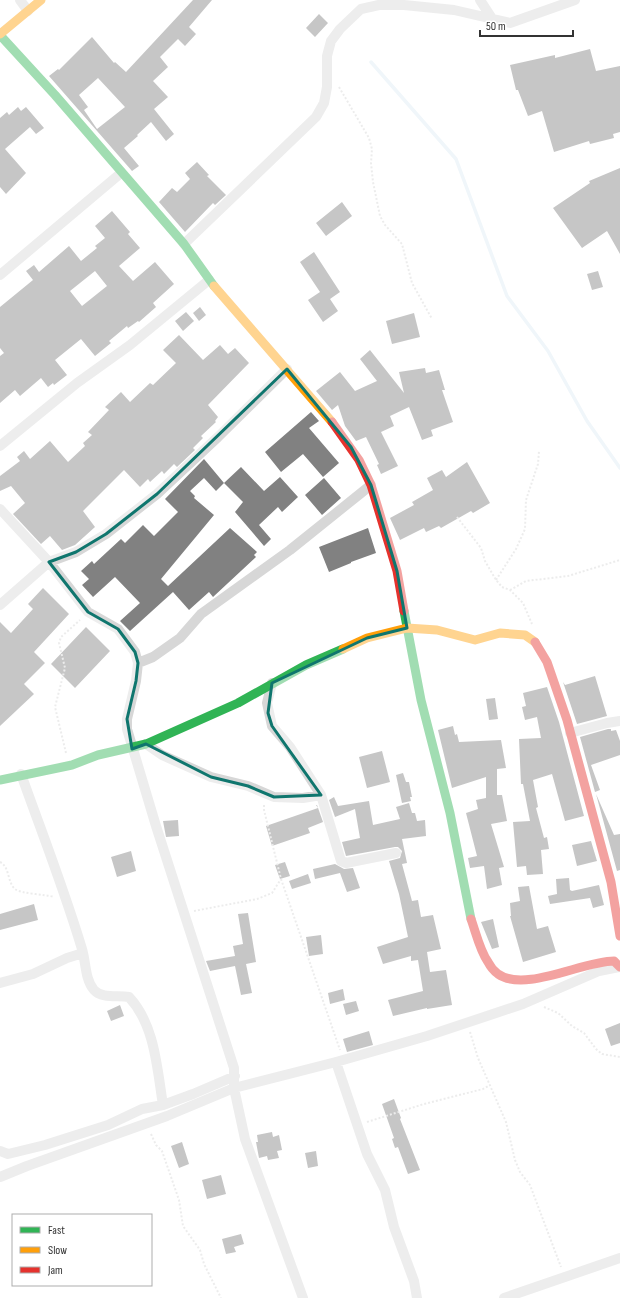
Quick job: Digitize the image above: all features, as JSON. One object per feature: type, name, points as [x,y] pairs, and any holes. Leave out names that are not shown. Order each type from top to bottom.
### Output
[{"type":"main road","points":[[41,0],[0,35],[55,95],[184,244],[209,280],[287,369],[351,447],[371,485],[397,571],[418,687],[450,813],[472,919],[487,961],[498,974],[517,980],[555,975],[603,961],[614,961],[620,967]]},
{"type":"main road","points":[[0,780],[20,774],[72,765],[98,755],[132,749],[146,744],[238,703],[306,665],[367,638],[407,628],[436,630],[475,640],[500,633],[525,635],[535,642],[547,662],[570,733],[611,882],[620,936]]},
{"type":"street","points":[[20,0],[28,11]]},
{"type":"street","points":[[480,0],[493,20]]},
{"type":"street","points":[[184,244],[316,117],[324,103],[327,87],[327,56],[331,41],[340,29],[361,9],[379,5],[404,5],[454,10],[510,23],[574,0]]},
{"type":"street","points":[[0,276],[121,173]]},
{"type":"street","points":[[0,446],[77,383],[130,345],[209,280]]},
{"type":"street","points":[[0,605],[49,562],[76,552],[106,534],[157,494],[287,369]]},
{"type":"street","points":[[138,663],[153,657],[180,638],[201,614],[290,550],[371,485]]},
{"type":"street","points":[[0,509],[49,562],[88,612],[118,629],[135,652],[138,663],[136,681],[127,719],[127,729],[132,749],[235,1076],[234,1088],[245,1139],[303,1298]]},
{"type":"street","points":[[272,683],[267,703],[272,726],[290,747],[321,795],[340,861],[346,863],[396,853]]},
{"type":"street","points":[[570,733],[620,721]]},
{"type":"street","points":[[146,744],[162,755],[211,777],[248,786],[264,794],[287,798],[321,795]]},
{"type":"street","points":[[20,774],[68,903],[83,953],[90,983],[95,991],[110,996],[129,997],[136,1005],[145,1021],[156,1061],[163,1105]]},
{"type":"street","points":[[0,983],[33,974],[67,958],[83,953]]},
{"type":"street","points":[[0,1177],[146,1123],[234,1088],[340,1061],[468,1022],[523,1004],[599,971],[620,967]]},
{"type":"street","points":[[340,1061],[367,1154],[385,1190],[394,1227],[414,1281],[417,1298]]},
{"type":"street","points":[[0,1151],[8,1154],[45,1145],[108,1125],[142,1109],[163,1105],[235,1076]]},
{"type":"street","points":[[504,1298],[620,1258]]},
{"type":"path","points":[[337,83],[369,138],[372,149],[370,163],[380,216],[385,225],[402,244],[412,283],[432,319]]},
{"type":"path","points":[[496,580],[516,549],[525,529],[526,500],[538,464],[540,451]]},
{"type":"path","points":[[457,517],[481,548],[485,561],[496,580],[502,587],[510,590],[519,598],[527,610],[533,628]]},
{"type":"path","points":[[510,590],[526,581],[568,576],[620,560]]},
{"type":"path","points":[[72,765],[66,753],[55,707],[65,668],[60,643],[61,637],[88,612]]},
{"type":"path","points":[[264,794],[264,810],[281,880],[340,1061]]},
{"type":"path","points":[[0,862],[4,864],[13,888],[18,891],[42,894],[68,903]]},
{"type":"path","points":[[183,913],[257,899],[272,893],[281,880]]},
{"type":"path","points":[[541,1007],[558,1013],[572,1026],[584,1033],[596,1049],[602,1054],[620,1057]]},
{"type":"path","points":[[468,1022],[478,1058],[506,1122],[515,1160],[520,1172],[530,1186],[559,1258],[564,1278]]},
{"type":"path","points":[[358,1125],[424,1104],[484,1089],[490,1085]]},
{"type":"path","points":[[146,1123],[153,1140],[162,1151],[179,1200],[183,1226],[200,1250],[204,1264],[221,1298]]},
{"type":"highlighted area","points":[[287,369],[351,447],[371,485],[397,571],[407,628],[367,638],[272,683],[268,713],[272,726],[321,795],[274,797],[248,786],[211,777],[146,744],[132,749],[127,719],[136,681],[138,663],[135,652],[118,629],[88,612],[49,562],[76,552],[106,534],[157,494]]},
{"type":"building","points":[[193,0],[212,0],[189,27],[196,34],[185,46],[178,39],[160,57],[168,67],[153,81],[168,97],[154,109],[174,134],[166,141],[151,122],[124,148],[139,166],[132,171],[49,76],[58,69],[59,70],[92,37],[114,63],[115,62],[126,72]],"holes":[[[98,78],[125,107],[97,129],[84,110],[88,107],[79,95]]]},
{"type":"building","points":[[319,14],[328,23],[315,37],[306,28]]},
{"type":"building","points":[[590,49],[596,71],[620,66],[620,132],[613,134],[614,138],[590,144],[589,141],[554,152],[542,111],[528,116],[518,90],[516,90],[510,65],[555,55],[555,58]]},
{"type":"building","points":[[18,107],[21,111],[26,107],[44,128],[36,134],[30,127],[5,149],[26,173],[6,194],[0,187],[0,118],[7,112],[9,115]]},
{"type":"building","points":[[197,162],[209,175],[207,176],[226,195],[215,205],[213,203],[185,232],[159,202],[172,188],[177,192],[190,179],[185,173]]},
{"type":"building","points":[[620,168],[620,254],[607,231],[582,248],[553,208],[590,183],[589,181]]},
{"type":"building","points":[[342,202],[352,216],[326,236],[316,223]]},
{"type":"building","points":[[112,211],[130,232],[128,234],[140,248],[119,266],[133,281],[155,262],[174,284],[153,303],[156,307],[139,322],[138,321],[128,328],[127,326],[109,341],[111,343],[95,356],[81,339],[55,360],[67,375],[54,385],[53,383],[48,387],[41,378],[20,396],[15,390],[0,403],[0,356],[4,353],[0,348],[0,307],[33,280],[26,271],[34,265],[39,272],[69,246],[81,261],[97,248],[95,246],[105,238],[95,226]],"holes":[[[95,271],[107,286],[82,306],[70,291]]]},
{"type":"building","points":[[314,252],[340,292],[330,299],[338,311],[323,322],[308,300],[320,292],[300,262]]},
{"type":"building","points":[[598,271],[603,287],[592,290],[587,274]]},
{"type":"building","points":[[200,307],[206,315],[199,321],[193,313]]},
{"type":"building","points":[[186,312],[194,321],[183,331],[175,321]]},
{"type":"building","points":[[414,313],[420,337],[392,344],[386,321]]},
{"type":"building","points":[[179,335],[203,360],[220,345],[228,354],[235,348],[249,363],[208,405],[218,417],[215,421],[216,422],[201,436],[203,438],[193,448],[195,450],[177,467],[174,464],[164,474],[162,471],[150,482],[148,479],[140,487],[124,470],[83,511],[95,527],[75,545],[62,550],[50,536],[41,544],[13,514],[25,503],[11,486],[0,491],[0,476],[20,461],[17,457],[24,451],[30,459],[50,441],[68,462],[85,446],[83,443],[92,435],[88,432],[109,410],[105,407],[121,392],[130,402],[150,383],[153,385],[176,363],[163,350]]},
{"type":"building","points":[[370,350],[404,393],[399,372],[425,368],[426,373],[439,370],[445,390],[442,390],[453,422],[431,430],[433,436],[422,440],[409,407],[390,416],[394,426],[381,432],[398,466],[381,474],[377,465],[379,464],[366,437],[356,441],[345,426],[338,405],[332,410],[316,391],[340,372],[355,391],[377,381],[360,359]]},
{"type":"building","points":[[311,412],[319,421],[309,428],[339,463],[323,477],[303,454],[281,472],[265,452]]},
{"type":"building","points":[[204,459],[224,483],[216,491],[204,478],[190,491],[195,496],[194,498],[214,515],[161,579],[168,586],[230,528],[257,552],[254,555],[256,557],[213,597],[209,592],[189,610],[173,592],[130,631],[120,621],[140,603],[115,577],[93,597],[82,585],[89,579],[81,571],[92,561],[94,564],[121,539],[125,543],[143,525],[154,536],[178,512],[165,499]]},
{"type":"building","points":[[467,462],[490,503],[473,513],[471,511],[441,528],[439,526],[426,532],[424,528],[400,540],[390,518],[414,505],[412,502],[433,490],[427,478],[442,470],[446,477]]},
{"type":"building","points":[[241,467],[264,491],[280,477],[298,497],[282,512],[278,507],[259,525],[271,539],[264,546],[235,512],[243,502],[224,483]]},
{"type":"building","points":[[324,478],[341,498],[322,515],[305,495]]},
{"type":"building","points":[[368,528],[376,553],[329,572],[319,547]]},
{"type":"building","points":[[43,588],[69,614],[34,652],[45,663],[24,684],[34,694],[0,726],[0,622],[11,633],[33,609],[28,604]]},
{"type":"building","points":[[86,627],[110,651],[75,688],[51,664]]},
{"type":"building","points":[[595,676],[607,716],[577,724],[563,682],[565,685]]},
{"type":"building","points":[[547,687],[559,722],[584,816],[565,821],[552,774],[533,780],[538,807],[536,808],[544,838],[547,837],[549,849],[541,850],[543,874],[527,875],[526,866],[517,867],[513,822],[530,821],[523,784],[521,784],[519,739],[541,738],[537,717],[525,720],[522,707],[526,706],[523,693]]},
{"type":"building","points":[[495,698],[498,719],[489,720],[486,699]]},
{"type":"building","points":[[453,726],[455,735],[457,734],[459,742],[501,740],[506,768],[497,769],[497,795],[502,795],[507,821],[491,824],[504,867],[499,868],[502,885],[487,889],[484,866],[470,868],[468,858],[477,856],[466,813],[478,809],[476,800],[486,798],[486,777],[452,788],[438,730]]},
{"type":"building","points":[[611,729],[611,731],[616,730],[620,741],[620,755],[591,765],[600,790],[595,792],[580,737]]},
{"type":"building","points":[[382,751],[390,782],[367,788],[359,757]]},
{"type":"building","points":[[403,773],[406,782],[409,782],[412,797],[410,797],[411,801],[402,803],[396,775]]},
{"type":"building","points":[[596,794],[614,835],[620,834],[620,870],[617,871]]},
{"type":"building","points":[[334,797],[338,806],[369,801],[373,825],[400,819],[396,807],[409,803],[412,813],[415,813],[417,821],[425,820],[426,836],[402,839],[407,863],[402,864],[412,901],[418,900],[421,917],[433,915],[441,949],[427,952],[430,972],[446,970],[452,1005],[427,1008],[393,1016],[388,1000],[423,991],[418,960],[411,961],[411,956],[383,964],[377,947],[408,937],[399,894],[389,861],[400,858],[402,851],[398,847],[395,847],[346,856],[342,842],[360,838],[355,809],[335,817],[329,800]]},
{"type":"building","points":[[317,805],[323,822],[308,828],[310,833],[272,846],[266,826],[318,808]]},
{"type":"building","points":[[178,820],[179,836],[166,837],[163,821]]},
{"type":"building","points":[[591,841],[597,861],[577,866],[572,845]]},
{"type":"building","points":[[131,851],[136,871],[117,877],[111,857]]},
{"type":"building","points":[[285,862],[290,876],[280,879],[275,865]]},
{"type":"building","points":[[335,864],[344,869],[353,868],[360,888],[347,892],[340,873],[315,879],[313,869]]},
{"type":"building","points":[[308,874],[311,883],[292,889],[289,881]]},
{"type":"building","points":[[569,878],[570,890],[572,891],[599,885],[604,905],[593,908],[590,898],[550,904],[548,896],[557,894],[556,879]]},
{"type":"building","points":[[529,886],[537,929],[548,926],[556,952],[523,962],[510,916],[510,903],[520,901],[518,887]]},
{"type":"building","points":[[34,904],[38,920],[0,930],[0,914]]},
{"type":"building","points":[[248,913],[256,962],[246,964],[252,993],[241,995],[235,966],[210,971],[206,961],[235,956],[233,946],[243,944],[238,914]]},
{"type":"building","points":[[493,919],[499,947],[492,949],[481,922]]},
{"type":"building","points":[[321,935],[323,954],[309,956],[306,937]]},
{"type":"building","points":[[343,989],[345,1000],[330,1004],[328,993]]},
{"type":"building","points":[[356,1001],[359,1011],[346,1015],[343,1004]]},
{"type":"building","points":[[120,1005],[124,1016],[111,1021],[107,1011]]},
{"type":"building","points":[[620,1023],[620,1043],[611,1046],[605,1029]]},
{"type":"building","points":[[369,1031],[373,1045],[347,1052],[343,1039]]},
{"type":"building","points":[[394,1099],[401,1118],[400,1119],[420,1170],[408,1174],[398,1147],[395,1148],[392,1139],[394,1138],[382,1104]]},
{"type":"building","points":[[272,1132],[273,1137],[279,1135],[282,1150],[277,1151],[279,1158],[268,1160],[267,1156],[259,1158],[256,1142],[258,1142],[257,1135]]},
{"type":"building","points":[[182,1142],[189,1164],[179,1168],[171,1146]]},
{"type":"building","points":[[316,1151],[318,1166],[308,1168],[305,1153]]},
{"type":"building","points":[[221,1175],[226,1194],[207,1199],[202,1180]]},
{"type":"building","points":[[241,1234],[244,1244],[234,1247],[236,1252],[226,1254],[222,1239]]},
{"type":"waterway","points":[[371,62],[456,159],[507,296],[548,351],[587,421],[620,468]]},
{"type":"traffic: fast","points":[[0,35],[55,95],[184,244],[214,286]]},
{"type":"traffic: fast","points":[[404,611],[421,700],[450,813],[471,919]]},
{"type":"traffic: fast","points":[[0,780],[72,765],[98,755],[146,744],[238,703],[306,665],[343,649]]},
{"type":"traffic: slow","points":[[0,34],[41,0]]},
{"type":"traffic: slow","points":[[214,286],[332,422]]},
{"type":"traffic: slow","points":[[343,649],[367,638],[407,628],[437,630],[475,640],[500,633],[525,635],[535,642]]},
{"type":"traffic: jam","points":[[332,422],[359,460],[371,485],[397,571],[404,611]]},
{"type":"traffic: jam","points":[[535,642],[547,662],[567,720],[611,882],[620,936]]},
{"type":"traffic: jam","points":[[471,919],[485,958],[498,974],[509,979],[523,980],[538,978],[601,962],[614,961],[620,967]]}]
